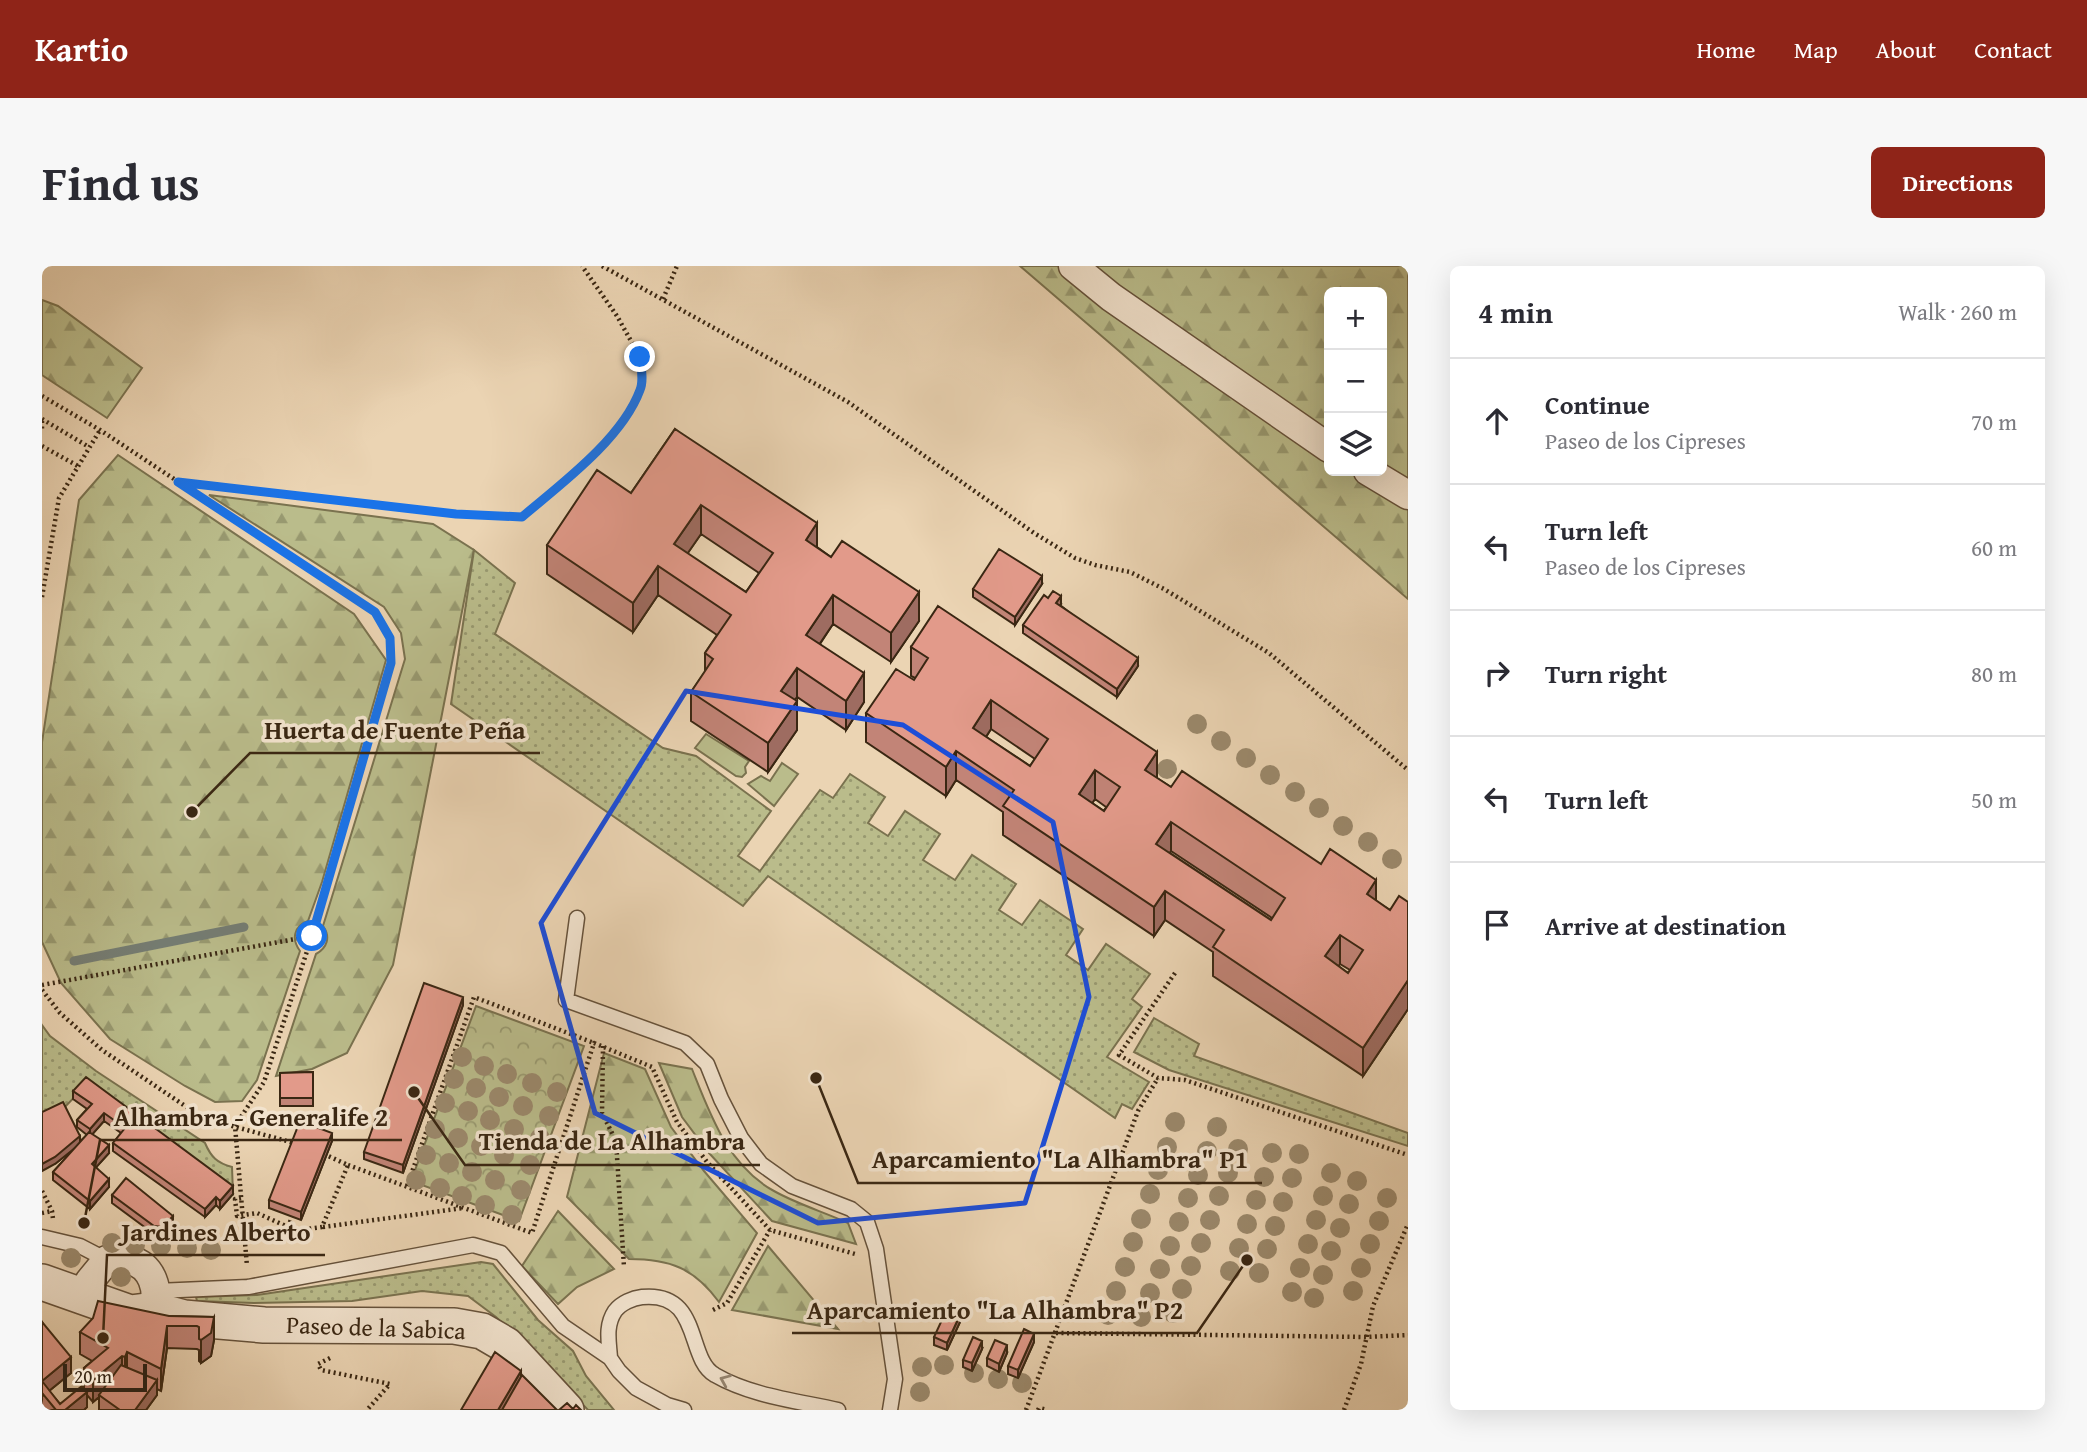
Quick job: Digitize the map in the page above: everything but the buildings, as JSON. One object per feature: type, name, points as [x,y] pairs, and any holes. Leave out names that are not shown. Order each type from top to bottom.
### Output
[{"type":"street","points":[[1073,266],[1111,297],[1324,445]]},
{"type":"street","points":[[1376,476],[1408,495]]},
{"type":"street","points":[[42,1272],[98,1271],[140,1298],[156,1301]]},
{"type":"street","points":[[42,1282],[131,1313],[156,1301]]},
{"type":"street","name":"Paseo de la Sabica","points":[[156,1301],[184,1318],[264,1325],[454,1326],[482,1331],[506,1345],[566,1410]]},
{"type":"lane","points":[[577,918],[566,1000],[685,1043],[707,1065],[741,1138],[761,1164],[792,1186],[851,1209],[867,1222],[876,1249],[895,1379],[890,1410]]},
{"type":"lane","points":[[48,1238],[80,1246],[98,1271]]},
{"type":"lane","points":[[156,1301],[248,1287],[473,1245],[501,1253],[563,1326],[610,1358],[636,1388],[667,1405],[684,1410]]},
{"type":"lane","points":[[610,1358],[608,1330],[615,1311],[634,1297],[656,1295],[677,1306],[690,1322],[700,1354],[712,1374],[747,1389],[838,1410]]},
{"type":"path","points":[[178,482],[456,514],[522,517],[574,474],[619,426],[641,388],[640,357],[617,316],[582,266]]},
{"type":"path","points":[[602,266],[848,402],[1034,533],[1075,558],[1130,572],[1164,589],[1269,653],[1408,770]]},
{"type":"path","points":[[663,299],[677,266]]},
{"type":"path","points":[[42,396],[100,430],[375,612],[390,638],[391,663],[312,936],[264,1082],[235,1126],[248,1287]]},
{"type":"path","points":[[42,431],[42,420],[90,447]]},
{"type":"path","points":[[42,597],[59,498],[100,430]]},
{"type":"path","points":[[42,446],[78,466]]},
{"type":"path","points":[[295,1143],[203,1118],[102,1050],[60,1013],[42,988],[312,936]]},
{"type":"path","points":[[1175,973],[1119,1055],[1158,1078],[1185,1080],[1408,1155]]},
{"type":"path","points":[[407,1186],[474,997],[652,1066],[677,1122],[707,1162],[770,1230],[855,1254]]},
{"type":"path","points":[[326,1156],[532,1233],[594,1043]]},
{"type":"path","points":[[603,1046],[602,1113],[616,1141],[624,1267]]},
{"type":"path","points":[[1026,1410],[1138,1111],[1158,1078]]},
{"type":"path","points":[[322,1227],[348,1165]]},
{"type":"path","points":[[42,1191],[52,1211],[48,1238]]},
{"type":"path","points":[[244,1238],[465,1208]]},
{"type":"path","points":[[42,1213],[52,1211]]},
{"type":"path","points":[[242,1215],[257,1213],[288,1227],[292,1217]]},
{"type":"path","points":[[1344,1410],[1360,1364],[1373,1306],[1408,1224]]},
{"type":"path","points":[[713,1310],[727,1303],[770,1230]]},
{"type":"path","points":[[1056,1333],[1366,1337],[1408,1335]]},
{"type":"path","points":[[318,1364],[321,1370],[390,1384],[367,1410]]},
{"type":"path","points":[[1038,1410],[1047,1410]]},
{"type":"highlighted area","points":[[686,691],[903,725],[1053,822],[1089,997],[1025,1203],[818,1223],[595,1113],[541,923]]},
{"type":"green space","points":[[1020,266],[1408,266],[1408,599]]},
{"type":"green space","points":[[42,300],[58,306],[142,368],[107,418],[42,375]]},
{"type":"green space","points":[[118,455],[354,614],[386,660],[322,882],[308,921],[295,933],[295,942],[300,951],[257,1080],[242,1101],[215,1102],[110,1039],[61,983],[42,942],[42,742],[79,500]]},
{"type":"green space","points":[[209,495],[433,524],[474,550],[393,965],[347,1053],[312,1069],[276,1076],[316,954],[327,942],[323,926],[405,659],[401,633],[384,607]]},
{"type":"green space","points":[[474,550],[515,583],[495,634],[663,748],[696,756],[771,811],[738,856],[760,871],[820,790],[833,798],[850,774],[885,797],[868,823],[888,836],[905,811],[940,834],[923,860],[955,880],[972,855],[1016,884],[999,910],[1022,925],[1040,900],[1083,929],[1066,955],[1088,970],[1106,944],[1150,974],[1132,999],[1142,1007],[1107,1057],[1149,1082],[1132,1109],[1122,1104],[1115,1118],[768,876],[743,906],[451,704]]},
{"type":"green space","points":[[706,734],[749,761],[742,777],[736,776],[695,748]]},
{"type":"green space","points":[[782,763],[798,774],[774,806],[748,784],[761,776],[770,781]]},
{"type":"green space","points":[[476,1006],[584,1046],[519,1221],[411,1181]]},
{"type":"green space","points":[[1154,1018],[1199,1044],[1194,1056],[1408,1133],[1408,1146],[1169,1070],[1134,1052]]},
{"type":"green space","points":[[42,1025],[50,1036],[96,1071],[205,1143],[215,1159],[232,1167],[233,1194],[86,1085],[63,1109],[42,1120]]},
{"type":"green space","points":[[604,1053],[645,1069],[671,1127],[757,1233],[719,1302],[700,1281],[680,1268],[657,1261],[629,1259],[567,1197]]},
{"type":"green space","points":[[659,1063],[692,1069],[722,1138],[744,1168],[783,1196],[848,1223],[856,1244],[772,1221],[709,1153],[682,1117]]},
{"type":"green space","points":[[558,1211],[614,1269],[577,1287],[558,1304],[522,1266]]},
{"type":"green space","points":[[768,1246],[838,1329],[732,1310]]},
{"type":"green space","points":[[481,1262],[493,1264],[538,1320],[573,1351],[586,1376],[614,1410],[588,1410],[526,1345],[468,1296],[422,1291],[352,1301],[254,1303],[197,1301],[196,1297],[257,1295]]},
{"type":"waterway","points":[[74,961],[244,927]]},
{"type":"place","name":"Huerta de Fuente Peña","points":[[192,812]]},
{"type":"place","name":"Aparcamiento \"La Alhambra\" P1","points":[[816,1078]]},
{"type":"place","name":"Tienda de La Alhambra","points":[[414,1092]]},
{"type":"place","name":"Alhambra - Generalife 2","points":[[84,1223]]},
{"type":"place","name":"Aparcamiento \"La Alhambra\" P2","points":[[1247,1260]]},
{"type":"place","name":"Jardines Alberto","points":[[103,1338]]},
{"type":"route","points":[[312,936],[391,663],[390,638],[375,612],[178,482],[456,514],[522,517],[574,474],[619,426],[641,388],[640,357]]}]
